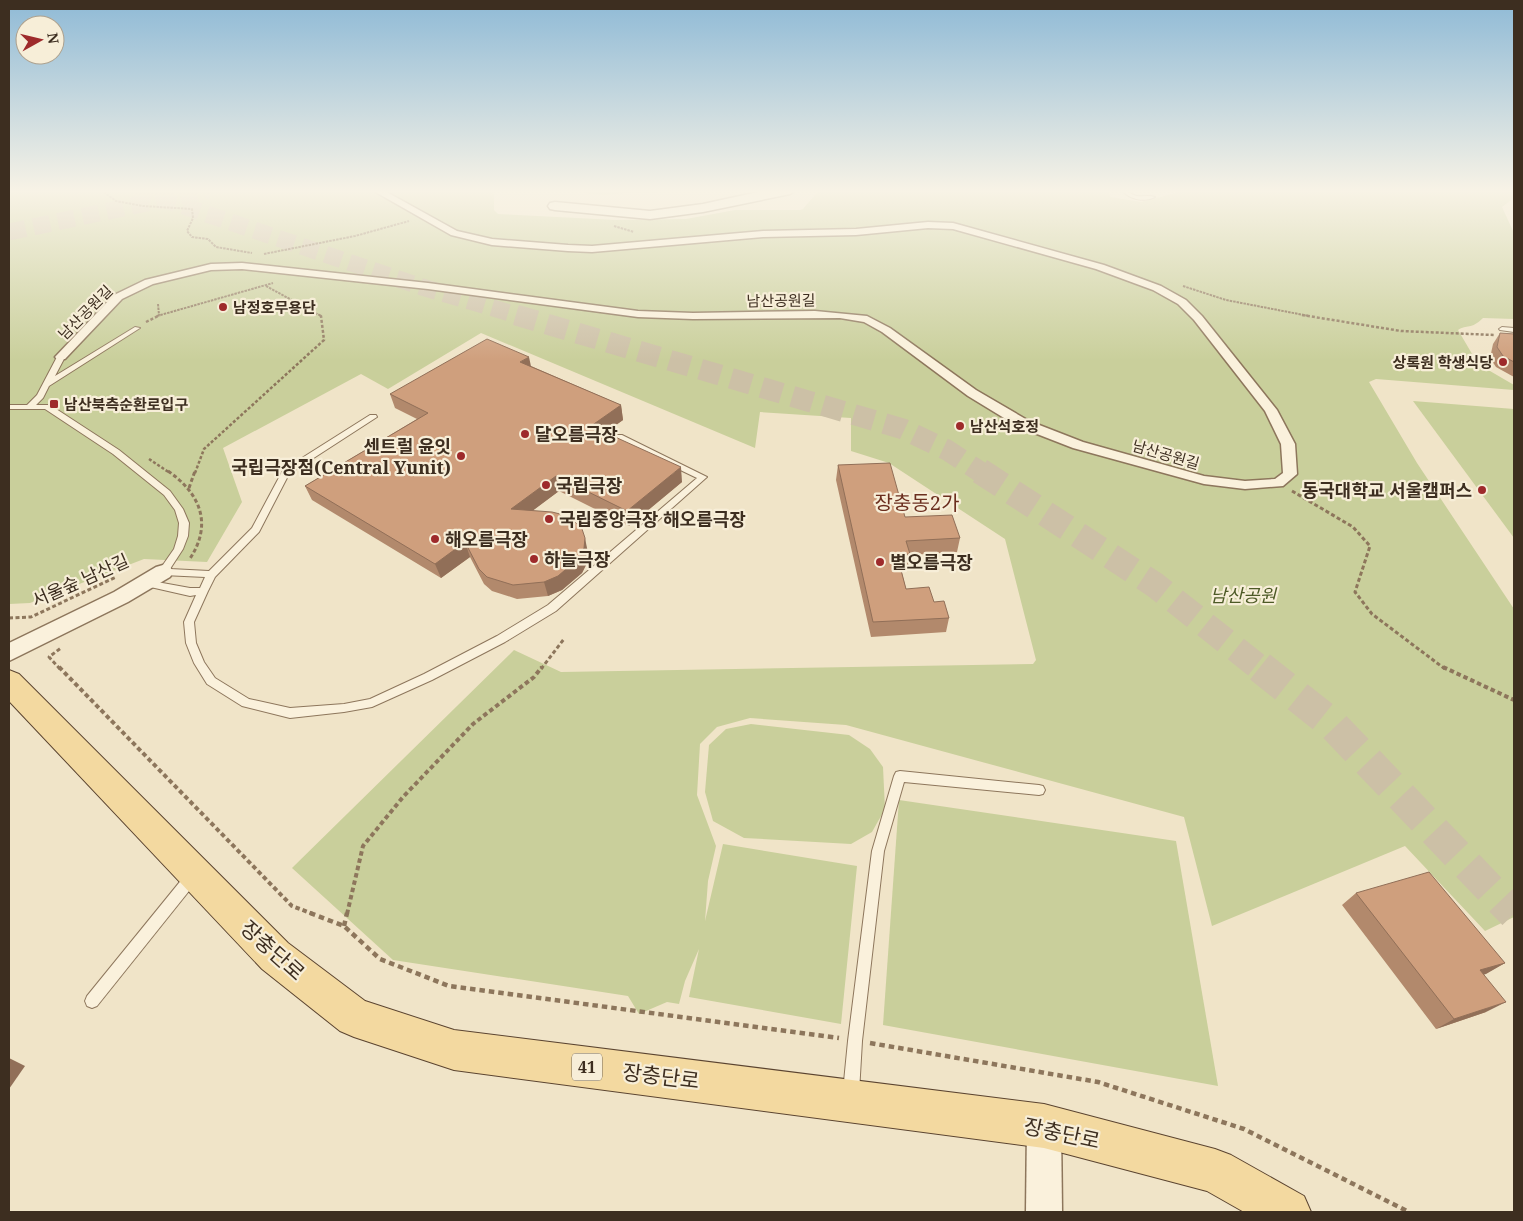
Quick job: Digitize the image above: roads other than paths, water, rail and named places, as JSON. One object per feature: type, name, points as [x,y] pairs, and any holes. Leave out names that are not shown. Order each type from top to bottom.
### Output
[{"type":"main road","name":"장충단로","points":[[9,682],[274,956],[354,1017],[454,1050],[1044,1126],[1215,1170],[1288,1212]]},
{"type":"street","name":"남산공원길","points":[[563,247],[592,249],[614,247]]},
{"type":"street","name":"남산공원길","points":[[61,356],[118,296],[149,282],[211,267],[242,266],[428,286],[638,314],[693,316],[832,315],[867,319],[886,330],[972,393],[1024,424],[1078,445],[1204,480],[1245,485],[1278,483],[1290,474],[1288,444],[1271,410],[1198,318],[1182,302],[1157,288],[1100,267],[1028,247]]},
{"type":"street","points":[[9,653],[163,576]]},
{"type":"street","points":[[1044,1126],[1044,1212]]},
{"type":"lane","points":[[45,385],[137,328]]},
{"type":"lane","points":[[1500,332],[1514,330]]},
{"type":"lane","points":[[30,406],[40,396],[61,356]]},
{"type":"lane","points":[[9,407],[47,407],[73,422],[116,452],[167,493],[184,523],[183,536],[178,549],[163,576]]},
{"type":"lane","points":[[374,417],[286,472],[256,530],[211,575],[189,622],[191,643],[199,663],[211,682],[246,704],[290,713],[344,708],[372,703],[494,643],[552,608],[703,477],[619,437]]},
{"type":"lane","points":[[163,576],[211,575]]},
{"type":"lane","points":[[163,576],[190,592],[203,591]]},
{"type":"lane","points":[[851,1101],[855,1041],[878,851],[900,776],[1039,790]]},
{"type":"lane","points":[[92,1001],[194,874]]},
{"type":"tunnel","points":[[304,247],[422,287],[520,316]]},
{"type":"tunnel","points":[[516,315],[903,429],[947,450],[982,473]]},
{"type":"tunnel","points":[[980,471],[1155,585],[1261,669]]},
{"type":"tunnel","points":[[1260,667],[1332,724],[1514,914]]},
{"type":"place","name":"남정호무용단","points":[[223,307]]},
{"type":"place","name":"상록원 학생식당","points":[[1503,362]]},
{"type":"place","name":"남산북측순환로입구","points":[[54,404]]},
{"type":"place","name":"남산석호정","points":[[960,426]]},
{"type":"place","name":"달오름극장","points":[[525,434]]},
{"type":"place","name":"센트럴 윤잇 국립극장점(Central Yunit)","points":[[461,456]]},
{"type":"place","name":"국립극장","points":[[546,485]]},
{"type":"place","name":"동국대학교 서울캠퍼스","points":[[1482,490]]},
{"type":"place","name":"국립중앙극장 해오름극장","points":[[549,519]]},
{"type":"place","name":"해오름극장","points":[[435,539]]},
{"type":"place","name":"하늘극장","points":[[534,559]]},
{"type":"place","name":"별오름극장","points":[[880,562]]},
{"type":"district","name":"장충동2가","points":[[917,502]]},
{"type":"park label","name":"남산공원","points":[[1243,595]]}]
